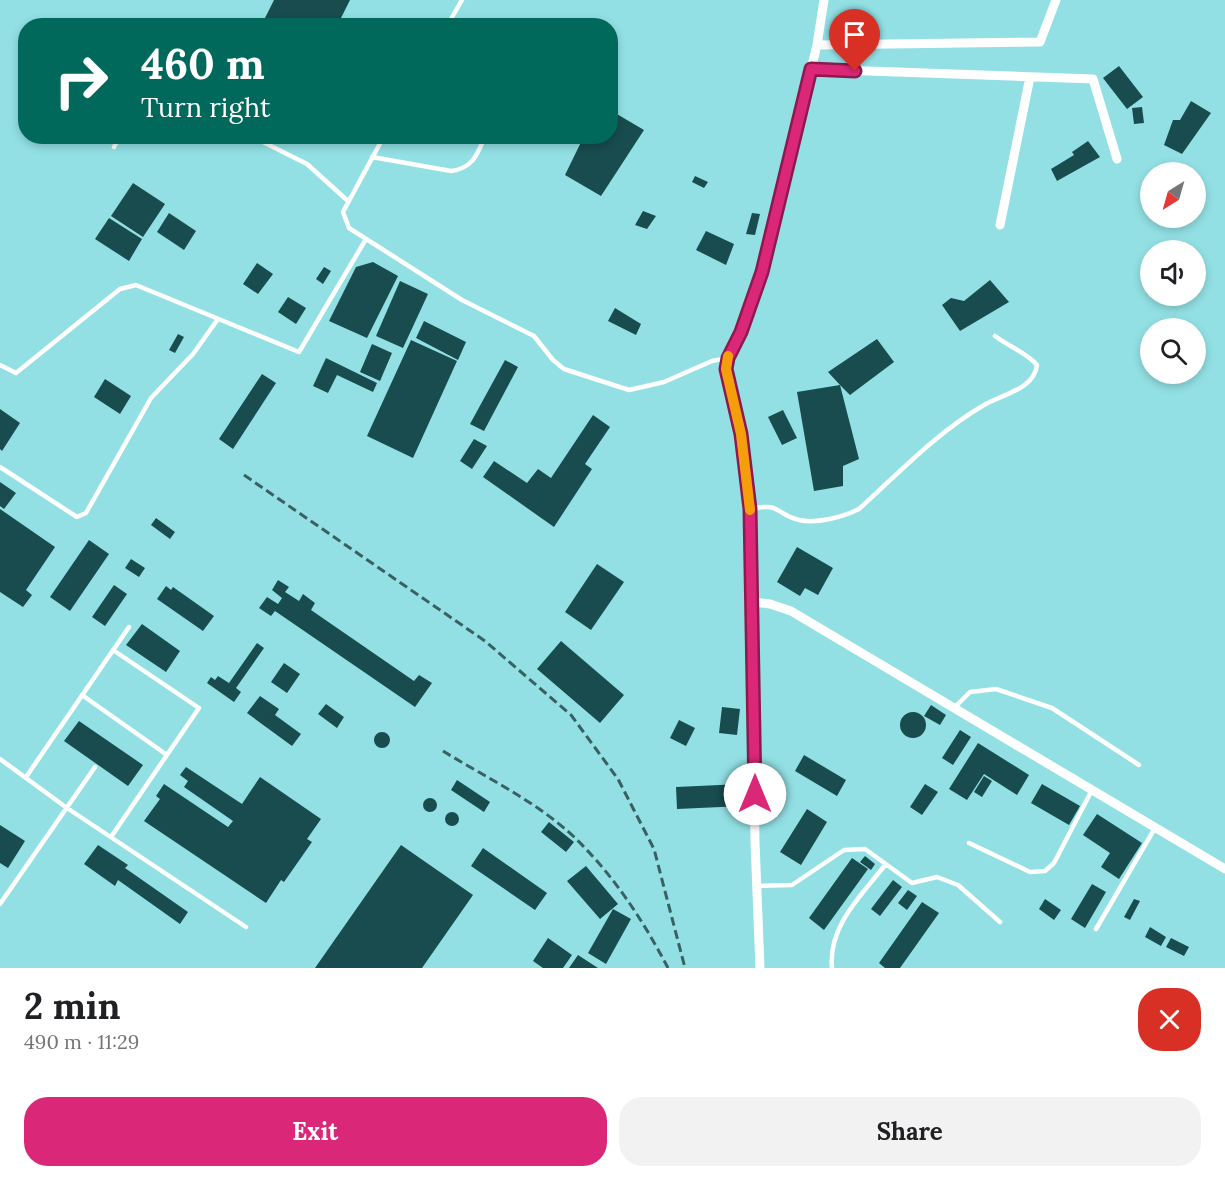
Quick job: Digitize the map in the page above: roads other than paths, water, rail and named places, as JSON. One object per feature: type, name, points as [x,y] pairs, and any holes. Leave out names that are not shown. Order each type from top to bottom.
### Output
[{"type":"street","points":[[760,968],[750,509],[741,434],[726,369],[728,358],[741,332],[762,272],[817,45],[824,0]]},
{"type":"street","points":[[817,45],[1040,42],[1056,0]]},
{"type":"street","points":[[811,69],[1094,79],[1117,159]]},
{"type":"street","points":[[1000,225],[1030,77]]},
{"type":"street","points":[[753,602],[770,604],[791,611],[1225,869]]},
{"type":"lane","points":[[452,18],[462,0]]},
{"type":"lane","points":[[267,144],[307,164],[348,201]]},
{"type":"lane","points":[[379,144],[343,212],[349,228],[462,300],[534,336],[553,360],[564,369],[629,390],[664,382],[712,362],[728,358]]},
{"type":"lane","points":[[372,157],[451,171],[461,170],[476,158],[482,144]]},
{"type":"lane","points":[[0,365],[16,373],[120,289],[136,285],[299,352],[366,239]]},
{"type":"lane","points":[[0,467],[76,517],[86,513],[151,398],[193,354],[218,319]]},
{"type":"lane","points":[[750,509],[768,505],[800,520],[826,519],[849,514],[859,509],[909,460],[951,425],[986,403],[1012,392],[1036,374],[1037,365],[1030,358],[995,336]]},
{"type":"lane","points":[[26,777],[129,627]]},
{"type":"lane","points":[[111,837],[199,708],[113,650]]},
{"type":"lane","points":[[955,707],[970,692],[996,689],[1052,708],[1139,765]]},
{"type":"lane","points":[[82,695],[167,755]]},
{"type":"lane","points":[[0,759],[67,808],[246,927]]},
{"type":"lane","points":[[0,904],[95,767]]},
{"type":"lane","points":[[969,843],[1030,872],[1045,871],[1054,863],[1092,790]]},
{"type":"lane","points":[[1096,929],[1155,828]]},
{"type":"lane","points":[[757,886],[792,885],[844,850],[865,849],[912,883],[937,877],[958,885],[1000,922]]},
{"type":"lane","points":[[832,968],[831,957],[841,922],[885,865]]},
{"type":"railway","points":[[244,475],[485,641],[571,715],[618,779],[654,849],[685,968]]},
{"type":"railway","points":[[443,751],[517,794],[569,832],[596,860],[619,889],[650,935],[668,968]]}]
